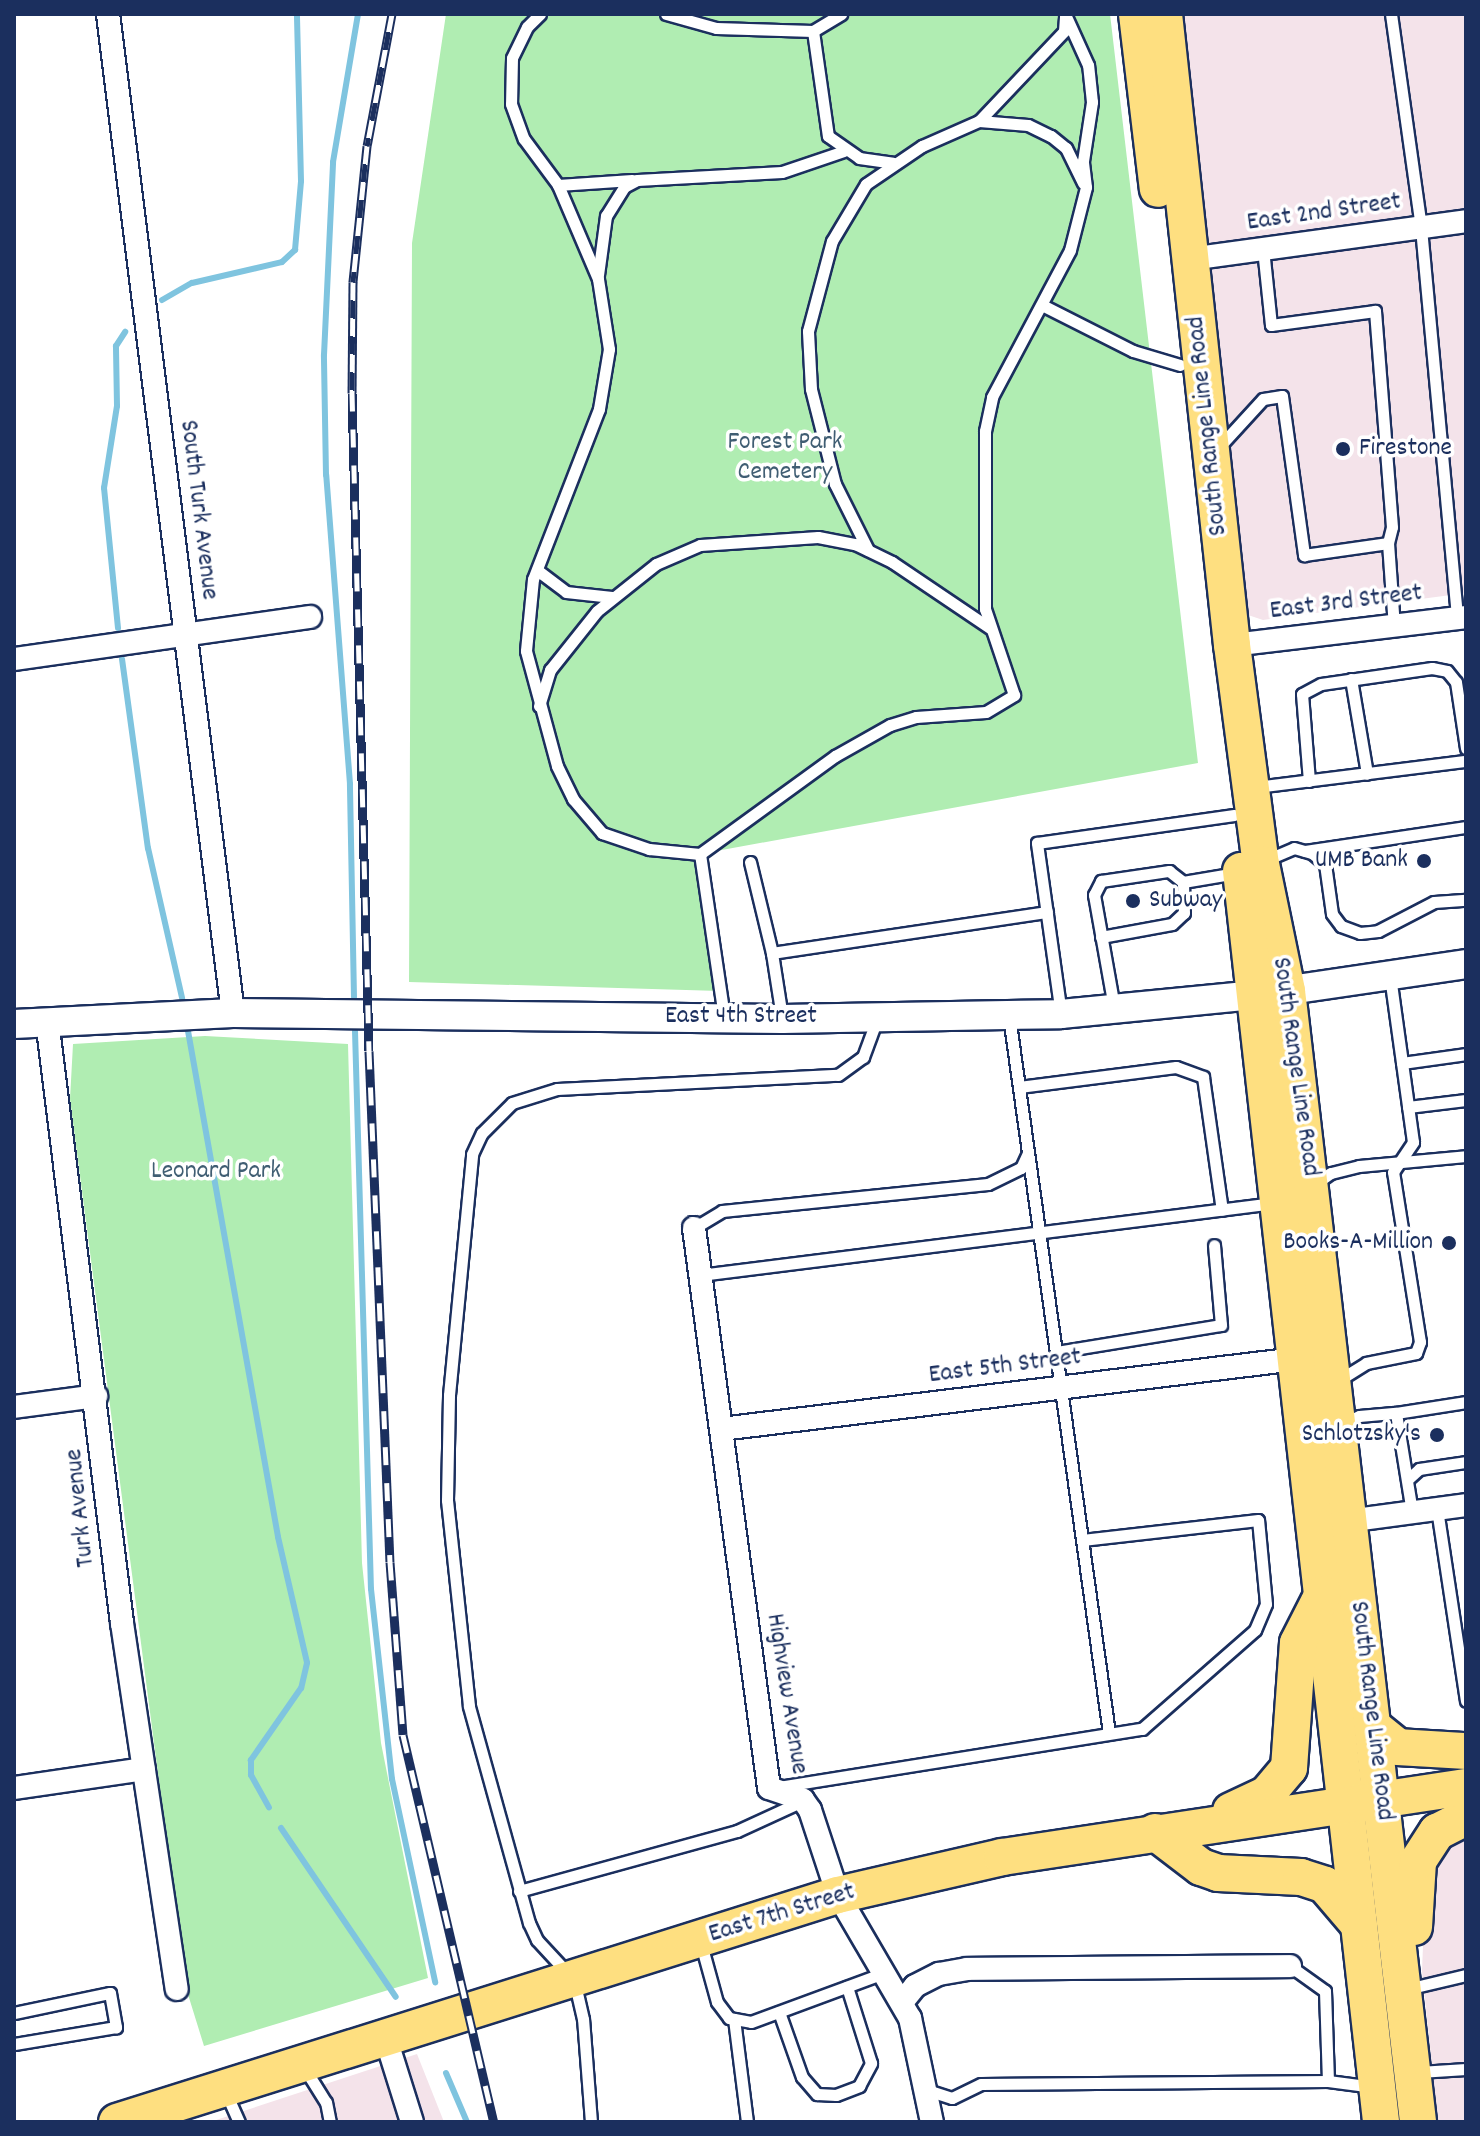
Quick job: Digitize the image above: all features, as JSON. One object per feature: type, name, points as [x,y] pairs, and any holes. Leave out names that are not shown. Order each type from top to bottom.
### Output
[{"type":"main road","name":"South Range Line Road","points":[[1137,14],[1180,365],[1251,868],[1271,993],[1312,1187],[1418,2122]]},
{"type":"main road","name":"South Range Line Road","points":[[1164,14],[1232,645],[1242,802]]},
{"type":"main road","name":"South Range Line Road","points":[[1271,993],[1279,1202],[1379,2105]]},
{"type":"main road","points":[[1207,1822],[1267,1794],[1289,1768],[1298,1643],[1323,1594]]},
{"type":"main road","points":[[1372,1726],[1398,1747],[1466,1751]]},
{"type":"main road","name":"East 7th Street","points":[[117,2122],[838,1895],[1002,1857],[1207,1822],[1466,1787]]},
{"type":"main road","points":[[1402,1984],[1413,1955],[1418,1861],[1437,1832],[1466,1817]]},
{"type":"main road","points":[[1155,1832],[1201,1867],[1218,1873],[1301,1877],[1325,1885],[1359,1925]]},
{"type":"street","name":"South Turk Avenue","points":[[108,14],[233,1013]]},
{"type":"street","name":"East 2nd Street","points":[[1190,259],[1466,221]]},
{"type":"street","points":[[14,659],[310,617]]},
{"type":"street","name":"East 3rd Street","points":[[1232,645],[1461,618]]},
{"type":"street","name":"East 4th Street","points":[[14,1024],[233,1013],[782,1019],[1061,1014],[1271,993],[1466,964]]},
{"type":"street","name":"Turk Avenue","points":[[47,1020],[144,1769],[177,1989]]},
{"type":"street","name":"Highview Avenue","points":[[694,1228],[769,1788],[803,1800],[838,1895],[903,2001],[927,2090],[930,2121]]},
{"type":"street","name":"East 5th Street","points":[[721,1429],[1296,1359]]},
{"type":"street","points":[[14,1407],[96,1396]]},
{"type":"street","points":[[1348,1521],[1466,1505]]},
{"type":"street","points":[[14,1788],[144,1769]]},
{"type":"street","points":[[903,2001],[915,1986],[939,1974],[967,1969],[1290,1966]]},
{"type":"street","points":[[386,2039],[412,2122]]},
{"type":"lane","points":[[540,14],[527,27],[512,58],[511,104],[524,139],[558,185],[598,279],[608,331],[606,378],[537,570],[527,608],[526,651],[539,707],[573,799],[602,833],[649,849],[700,854],[835,756],[890,725],[1002,707],[1014,695],[1010,671],[990,628],[982,542],[985,431],[992,397],[1030,318],[1044,306],[1070,250],[1086,187],[1083,161],[1092,102],[1088,65],[1065,14],[1059,38],[979,121],[893,163],[866,184],[832,241],[808,331],[811,389],[824,452],[854,530],[868,550]]},
{"type":"lane","points":[[666,14],[716,28],[813,31],[841,14]]},
{"type":"lane","points":[[1391,14],[1421,228],[1461,618]]},
{"type":"lane","points":[[813,31],[828,136],[844,151],[893,163]]},
{"type":"lane","points":[[979,121],[1028,125],[1051,136],[1066,148],[1086,187]]},
{"type":"lane","points":[[558,185],[782,172],[844,151]]},
{"type":"lane","points":[[598,279],[606,216],[624,187],[637,180]]},
{"type":"lane","points":[[1263,249],[1271,325],[1375,311],[1392,527],[1388,543],[1394,626]]},
{"type":"lane","points":[[1044,306],[1133,351],[1180,365]]},
{"type":"lane","points":[[1212,456],[1263,399],[1282,396],[1304,555],[1388,543]]},
{"type":"lane","points":[[539,707],[550,670],[569,641],[612,597],[656,564],[700,545],[818,537],[868,550],[990,628]]},
{"type":"lane","points":[[537,570],[566,592],[612,597]]},
{"type":"lane","points":[[1309,781],[1302,694],[1321,684],[1432,668],[1447,671],[1456,682],[1466,748]]},
{"type":"lane","points":[[1351,679],[1367,774]]},
{"type":"lane","points":[[1061,1014],[1037,843],[1242,802],[1309,781],[1466,761]]},
{"type":"lane","points":[[1114,1010],[1094,895],[1101,881],[1169,871],[1183,882],[1251,868],[1277,852],[1305,851],[1466,827]]},
{"type":"lane","points":[[1305,851],[1325,864],[1332,914],[1341,926],[1360,933],[1387,928],[1434,902],[1466,900]]},
{"type":"lane","points":[[700,854],[724,1018]]},
{"type":"lane","points":[[750,862],[772,953],[782,1019]]},
{"type":"lane","points":[[1101,937],[1172,924],[1184,913],[1183,882]]},
{"type":"lane","points":[[772,953],[1047,912]]},
{"type":"lane","points":[[1333,1386],[1366,1363],[1416,1353],[1420,1342],[1393,1172],[1413,1142],[1389,976]]},
{"type":"lane","points":[[1009,1015],[1109,1733]]},
{"type":"lane","points":[[591,2122],[583,2019],[574,1980],[537,1940],[519,1891],[469,1706],[448,1514],[449,1395],[472,1154],[482,1133],[512,1103],[546,1091],[838,1075],[863,1057],[877,1017]]},
{"type":"lane","points":[[1402,1063],[1466,1054]]},
{"type":"lane","points":[[1019,1087],[1176,1067],[1203,1077],[1222,1210]]},
{"type":"lane","points":[[1408,1107],[1466,1100]]},
{"type":"lane","points":[[694,1228],[722,1211],[988,1184],[1021,1168],[1028,1152]]},
{"type":"lane","points":[[1312,1187],[1331,1173],[1466,1156]]},
{"type":"lane","points":[[700,1275],[1279,1202]]},
{"type":"lane","points":[[1056,1352],[1221,1325],[1214,1245]]},
{"type":"lane","points":[[1338,1425],[1359,1416],[1466,1402]]},
{"type":"lane","points":[[1396,1413],[1412,1512]]},
{"type":"lane","points":[[1408,1479],[1419,1469],[1466,1462]]},
{"type":"lane","points":[[1437,1509],[1460,1623],[1466,1701]]},
{"type":"lane","points":[[769,1788],[1142,1729],[1255,1630],[1266,1604],[1258,1520],[1082,1540]]},
{"type":"lane","points":[[519,1891],[737,1831],[803,1800]]},
{"type":"lane","points":[[700,1939],[717,2002],[734,2019],[751,2022],[887,1972]]},
{"type":"lane","points":[[1290,1966],[1325,1991],[1328,2081]]},
{"type":"lane","points":[[1402,1984],[1466,1975]]},
{"type":"lane","points":[[779,2012],[802,2077],[817,2094],[836,2095],[859,2086],[871,2063],[847,1987]]},
{"type":"lane","points":[[14,2013],[110,1993],[116,2027],[14,2044]]},
{"type":"lane","points":[[734,2019],[747,2122]]},
{"type":"lane","points":[[303,2065],[326,2102],[330,2122]]},
{"type":"lane","points":[[1412,2072],[1466,2069]]},
{"type":"lane","points":[[927,2090],[952,2098],[981,2084],[1328,2081],[1379,2105]]},
{"type":"lane","points":[[224,2089],[239,2122]]},
{"type":"shaded area","points":[[1178,14],[1466,14],[1466,593],[1263,620],[1245,614]]},
{"type":"shaded area","points":[[1466,1833],[1466,2122],[1438,2122],[1422,1971],[1426,1870],[1429,1860]]},
{"type":"shaded area","points":[[417,2054],[444,2122],[210,2122]]},
{"type":"green space","name":"Forest Park Cemetery","points":[[446,14],[1110,14],[1198,763],[700,854],[720,991],[409,982],[412,243]]},
{"type":"green space","name":"Leonard Park","points":[[205,1036],[348,1044],[362,1563],[381,1743],[428,1978],[204,2046],[186,1988],[70,1099],[73,1044]]},
{"type":"waterway","points":[[162,300],[192,283],[282,262],[295,250],[301,181],[297,14]]},
{"type":"waterway","points":[[354,997],[350,784],[326,475],[324,355],[333,162],[358,14]]},
{"type":"waterway","points":[[118,628],[104,488],[117,406],[116,346],[125,332]]},
{"type":"waterway","points":[[122,659],[148,848],[182,998]]},
{"type":"waterway","points":[[188,1031],[278,1537],[307,1663],[301,1688],[251,1760],[251,1775],[269,1807]]},
{"type":"waterway","points":[[355,1031],[371,1589],[392,1779],[435,1982]]},
{"type":"waterway","points":[[281,1828],[396,1997]]},
{"type":"waterway","points":[[446,2073],[467,2122]]},
{"type":"railway","points":[[392,14],[367,146],[353,282],[352,393],[369,1051],[390,1562],[403,1735],[494,2122]]},
{"type":"place","name":"Firestone","points":[[1343,449]]},
{"type":"place","name":"UMB Bank","points":[[1424,861]]},
{"type":"place","name":"Subway","points":[[1133,901]]},
{"type":"place","name":"Books-A-Million","points":[[1449,1243]]},
{"type":"place","name":"Schlotzsky's","points":[[1437,1435]]}]
